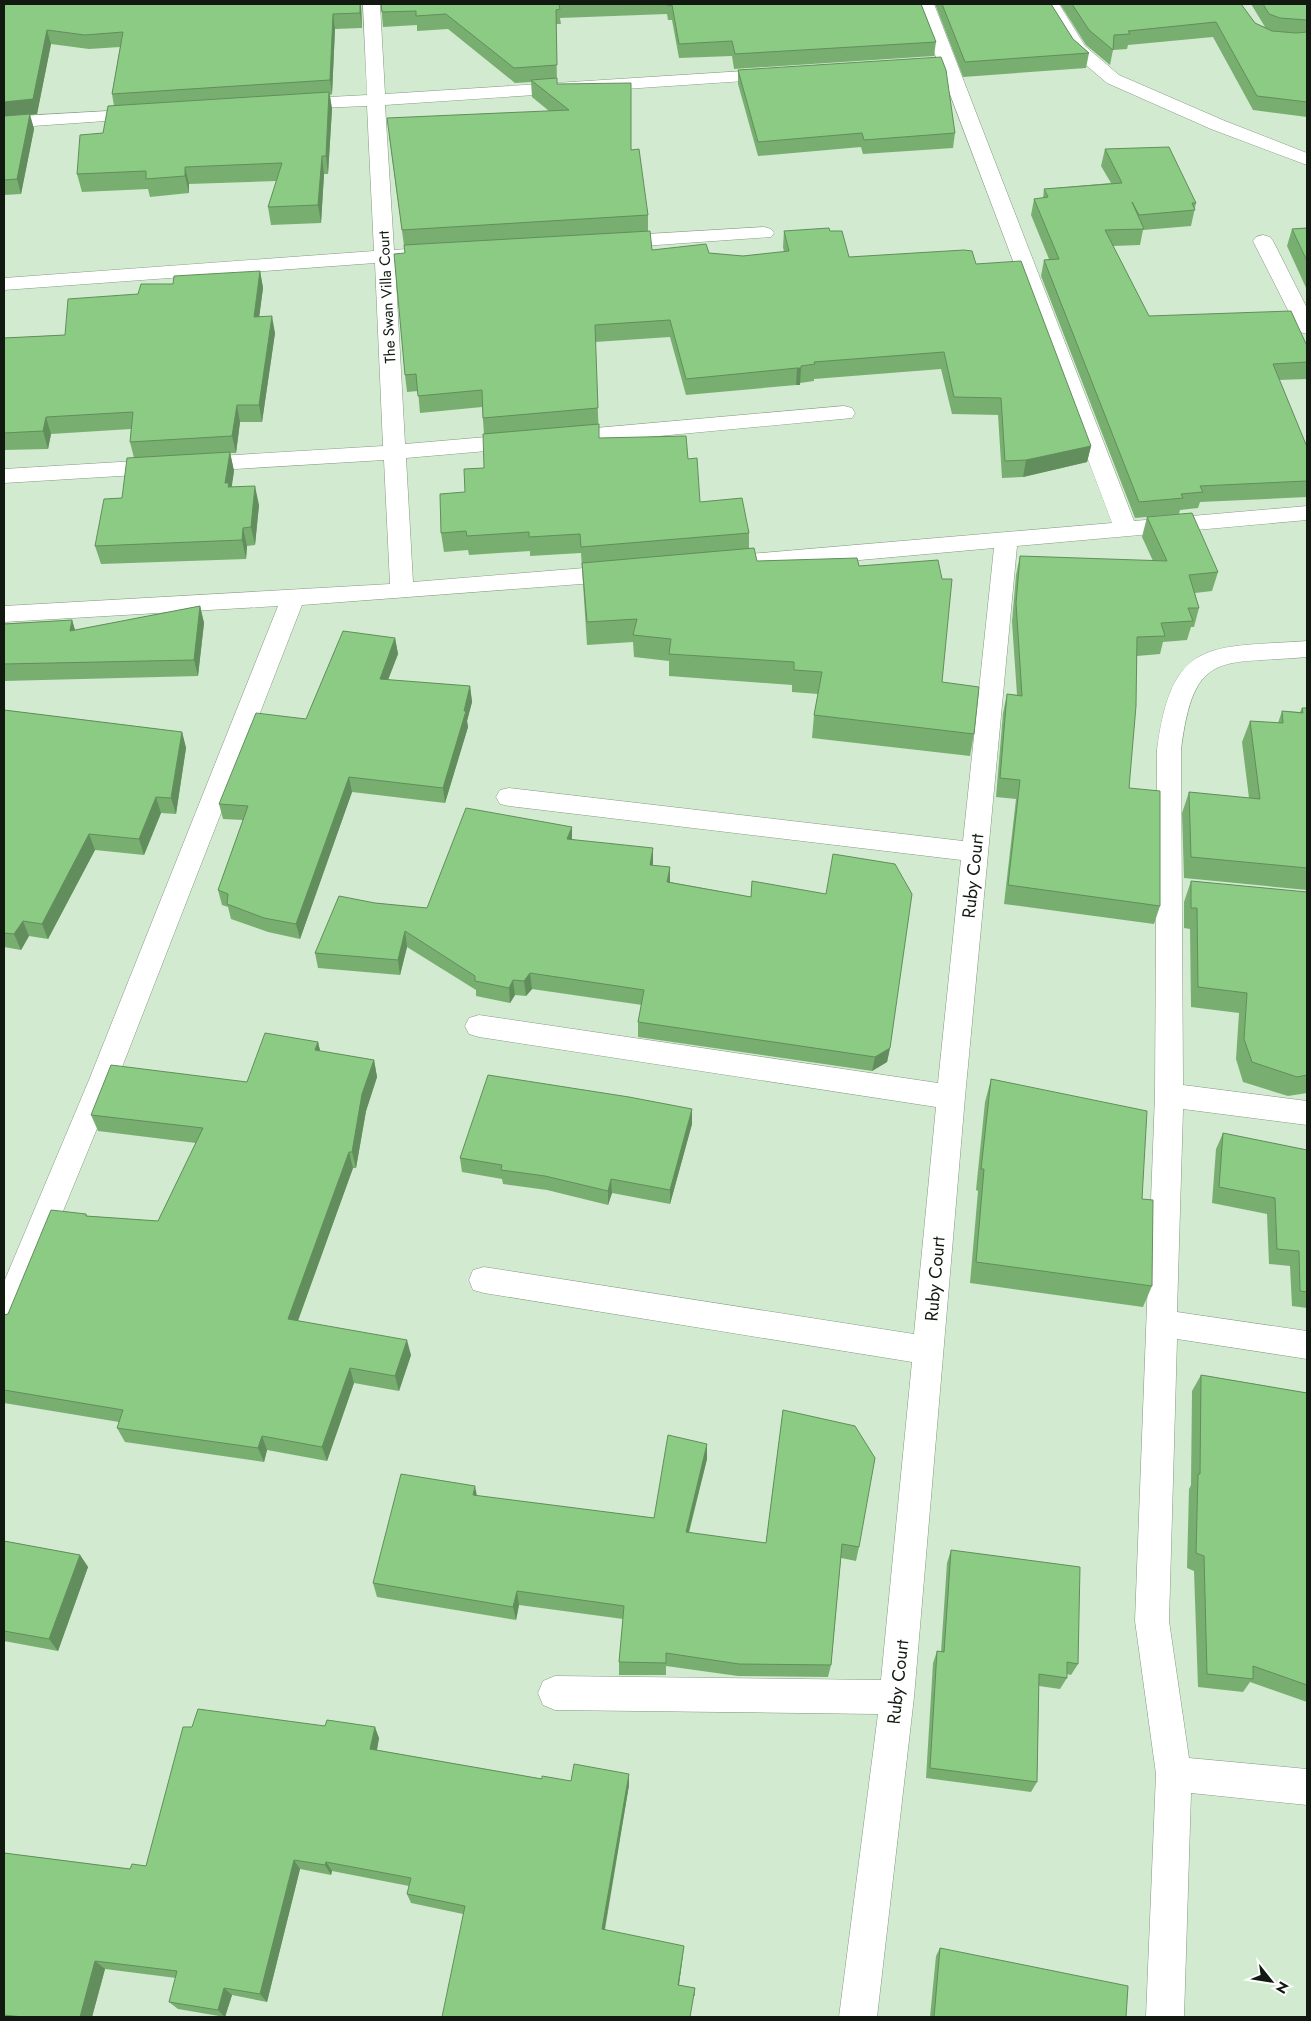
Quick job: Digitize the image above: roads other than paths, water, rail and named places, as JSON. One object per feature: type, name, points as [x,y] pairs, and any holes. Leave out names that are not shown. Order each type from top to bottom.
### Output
[{"type":"street","name":"The Swan Villa Court","points":[[371,4],[402,591]]},
{"type":"street","points":[[925,4],[938,63],[1126,529]]},
{"type":"street","points":[[1050,4],[1078,49],[1113,79],[1218,124],[1307,159]]},
{"type":"street","points":[[279,105],[448,96],[791,73]]},
{"type":"street","points":[[4,123],[161,113]]},
{"type":"street","points":[[594,243],[764,233]]},
{"type":"street","points":[[1263,241],[1307,328]]},
{"type":"street","points":[[4,284],[445,252]]},
{"type":"street","points":[[4,476],[395,452],[844,413]]},
{"type":"street","points":[[709,565],[1307,513]]},
{"type":"street","name":"Ruby Court","points":[[858,2017],[897,1698],[951,1097],[1006,540]]},
{"type":"street","points":[[4,614],[402,591],[640,571]]},
{"type":"street","points":[[4,1318],[103,1080],[293,598]]},
{"type":"street","points":[[1165,2017],[1174,1774],[1152,1621],[1160,1323],[1169,1095],[1180,890],[1169,750],[1175,709],[1187,680],[1204,662],[1227,656],[1307,649]]},
{"type":"street","points":[[509,796],[976,852]]},
{"type":"street","points":[[480,1026],[951,1097]]},
{"type":"street","points":[[1169,1095],[1307,1113]]},
{"type":"street","points":[[484,1280],[928,1350]]},
{"type":"street","points":[[1160,1323],[1307,1345]]},
{"type":"street","points":[[555,1693],[897,1698]]},
{"type":"street","points":[[1174,1774],[1307,1787]]}]
